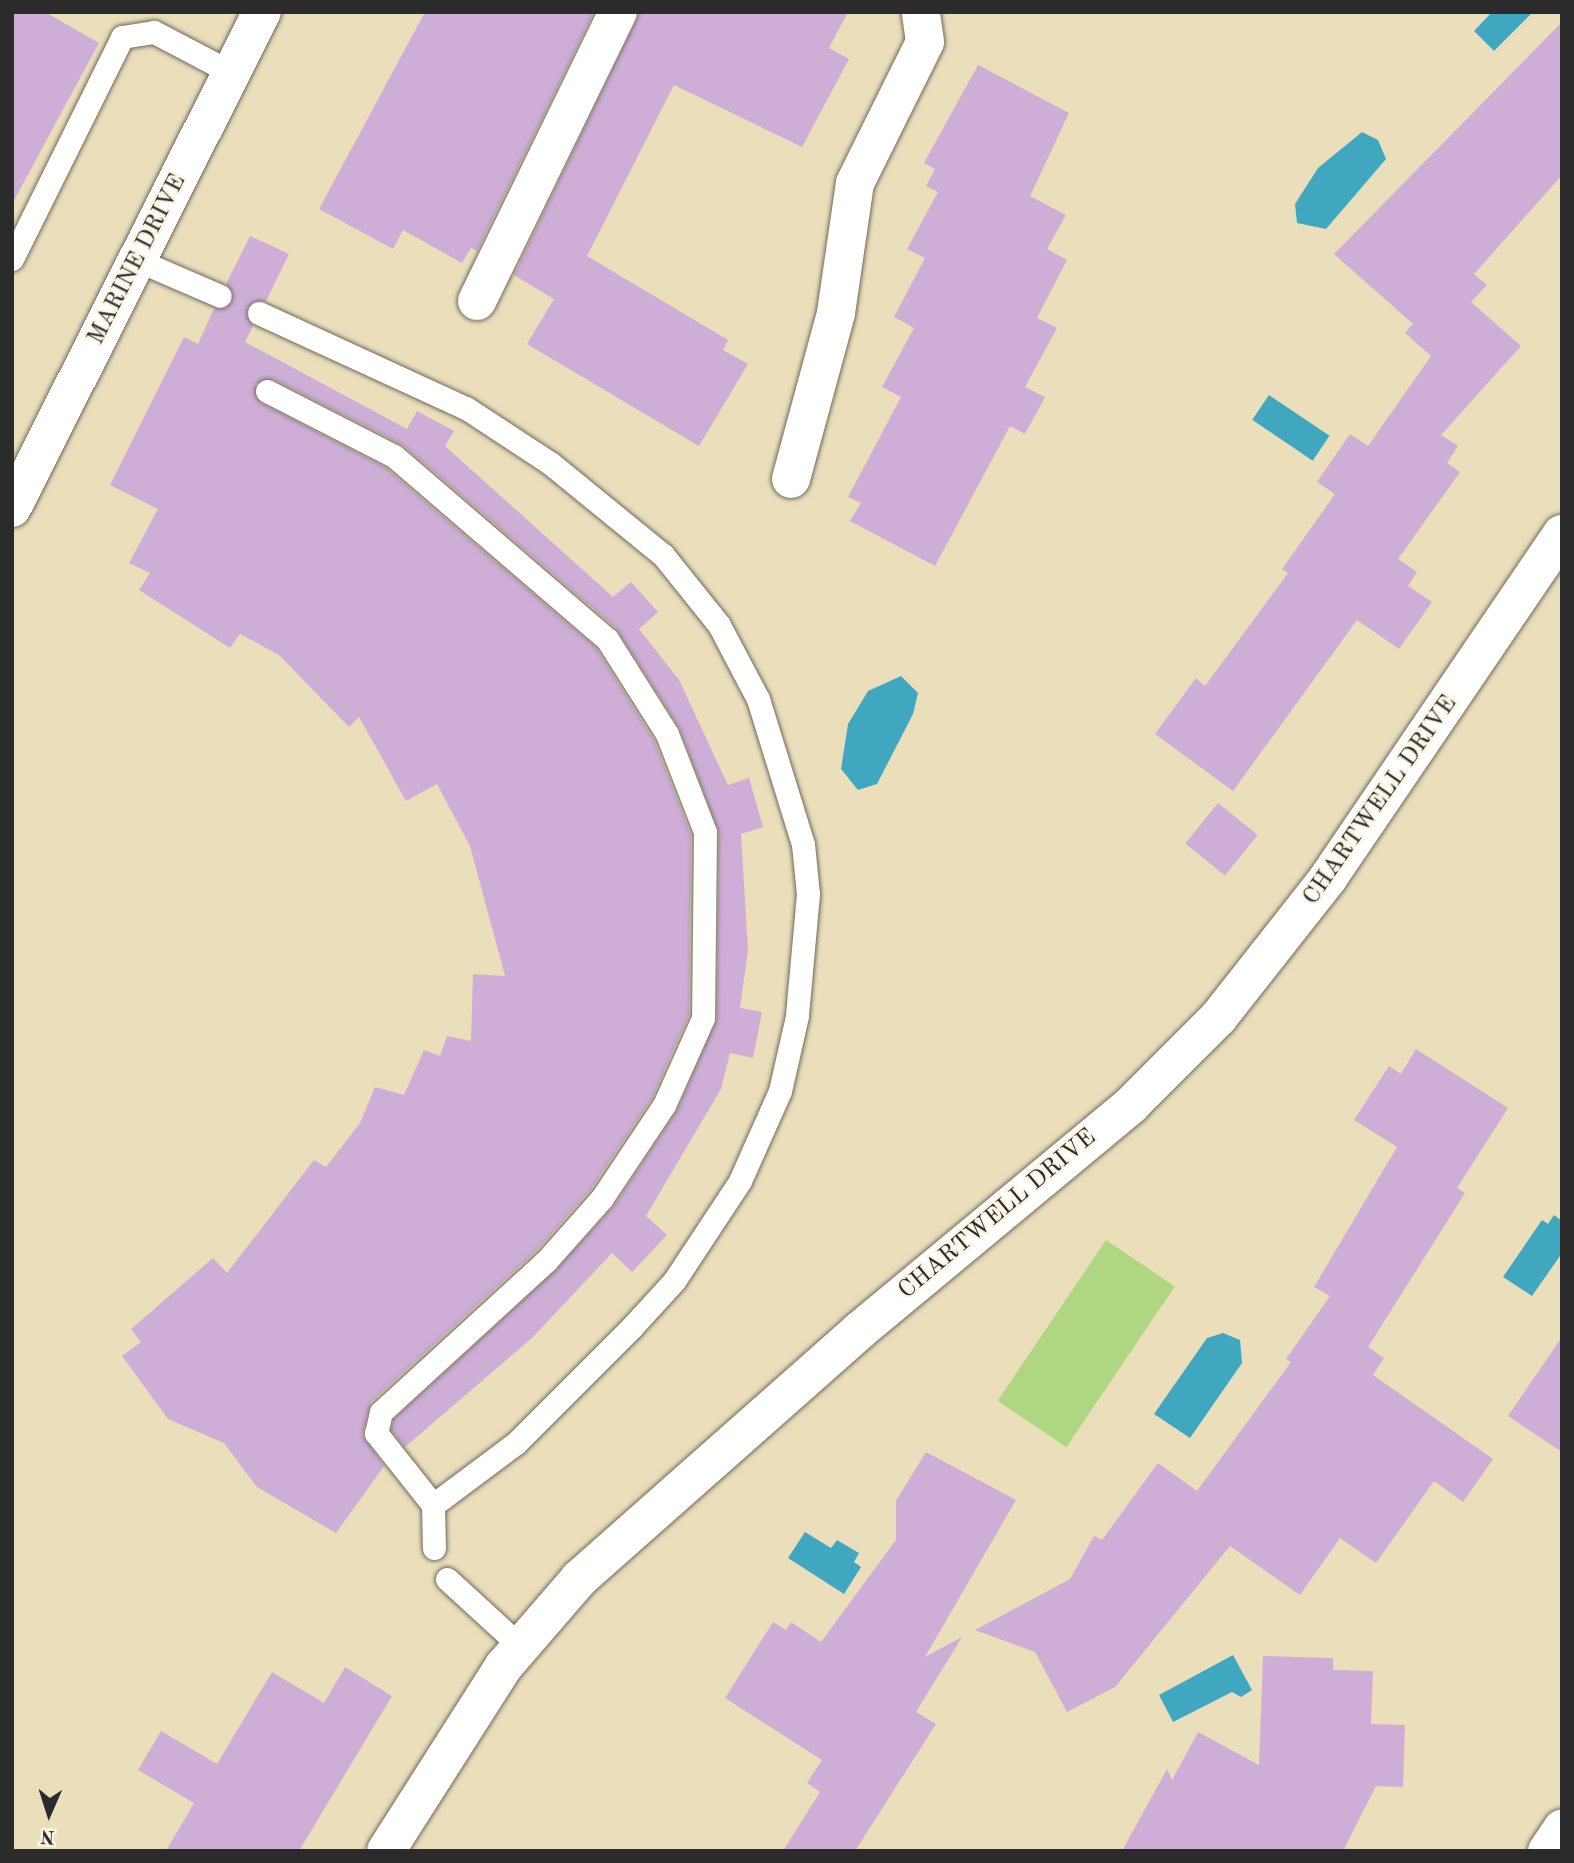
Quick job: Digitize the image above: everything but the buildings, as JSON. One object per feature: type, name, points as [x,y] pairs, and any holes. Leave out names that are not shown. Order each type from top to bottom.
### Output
[{"type":"street","name":"MARINE DRIVE","points":[[12,508],[262,12]]},
{"type":"street","points":[[477,301],[618,12]]},
{"type":"street","points":[[791,479],[836,313],[855,183],[925,42],[921,12]]},
{"type":"street","name":"CHARTWELL DRIVE","points":[[386,1851],[520,1646],[579,1579],[859,1331],[1132,1104],[1218,1018],[1328,878],[1562,534]]},
{"type":"street","points":[[1547,1851],[1562,1829]]},
{"type":"lane","points":[[12,259],[122,37],[154,32],[232,73]]},
{"type":"lane","points":[[137,260],[220,296]]},
{"type":"lane","points":[[260,313],[466,408],[550,463],[663,555],[719,625],[753,688],[780,754],[803,844],[808,894],[797,1016],[780,1091],[740,1181],[674,1281],[631,1328],[516,1443],[433,1505]]},
{"type":"lane","points":[[267,391],[394,456],[607,639],[667,734],[705,832],[703,1018],[664,1105],[602,1198],[547,1261],[382,1412],[376,1433],[433,1505],[434,1548]]},
{"type":"lane","points":[[447,1579],[520,1646]]},
{"type":"green space","points":[[1106,1240],[1175,1286],[1066,1447],[998,1401]]},
{"type":"water","points":[[1492,12],[1533,12],[1494,51],[1474,31]]},
{"type":"water","points":[[1362,132],[1378,140],[1386,159],[1326,229],[1297,223],[1295,204],[1318,168]]},
{"type":"water","points":[[1269,395],[1330,436],[1313,461],[1252,420]]},
{"type":"water","points":[[901,676],[918,693],[913,714],[877,784],[858,790],[841,769],[848,724],[868,691]]},
{"type":"water","points":[[1554,1215],[1562,1221],[1562,1253],[1532,1296],[1503,1277],[1542,1220],[1548,1224]]},
{"type":"water","points":[[1223,1333],[1240,1340],[1242,1363],[1190,1438],[1154,1414],[1207,1338]]},
{"type":"water","points":[[805,1532],[831,1548],[837,1540],[859,1553],[854,1562],[861,1567],[844,1594],[788,1558]]},
{"type":"water","points":[[1233,1655],[1252,1690],[1241,1697],[1232,1692],[1173,1722],[1159,1695]]}]
